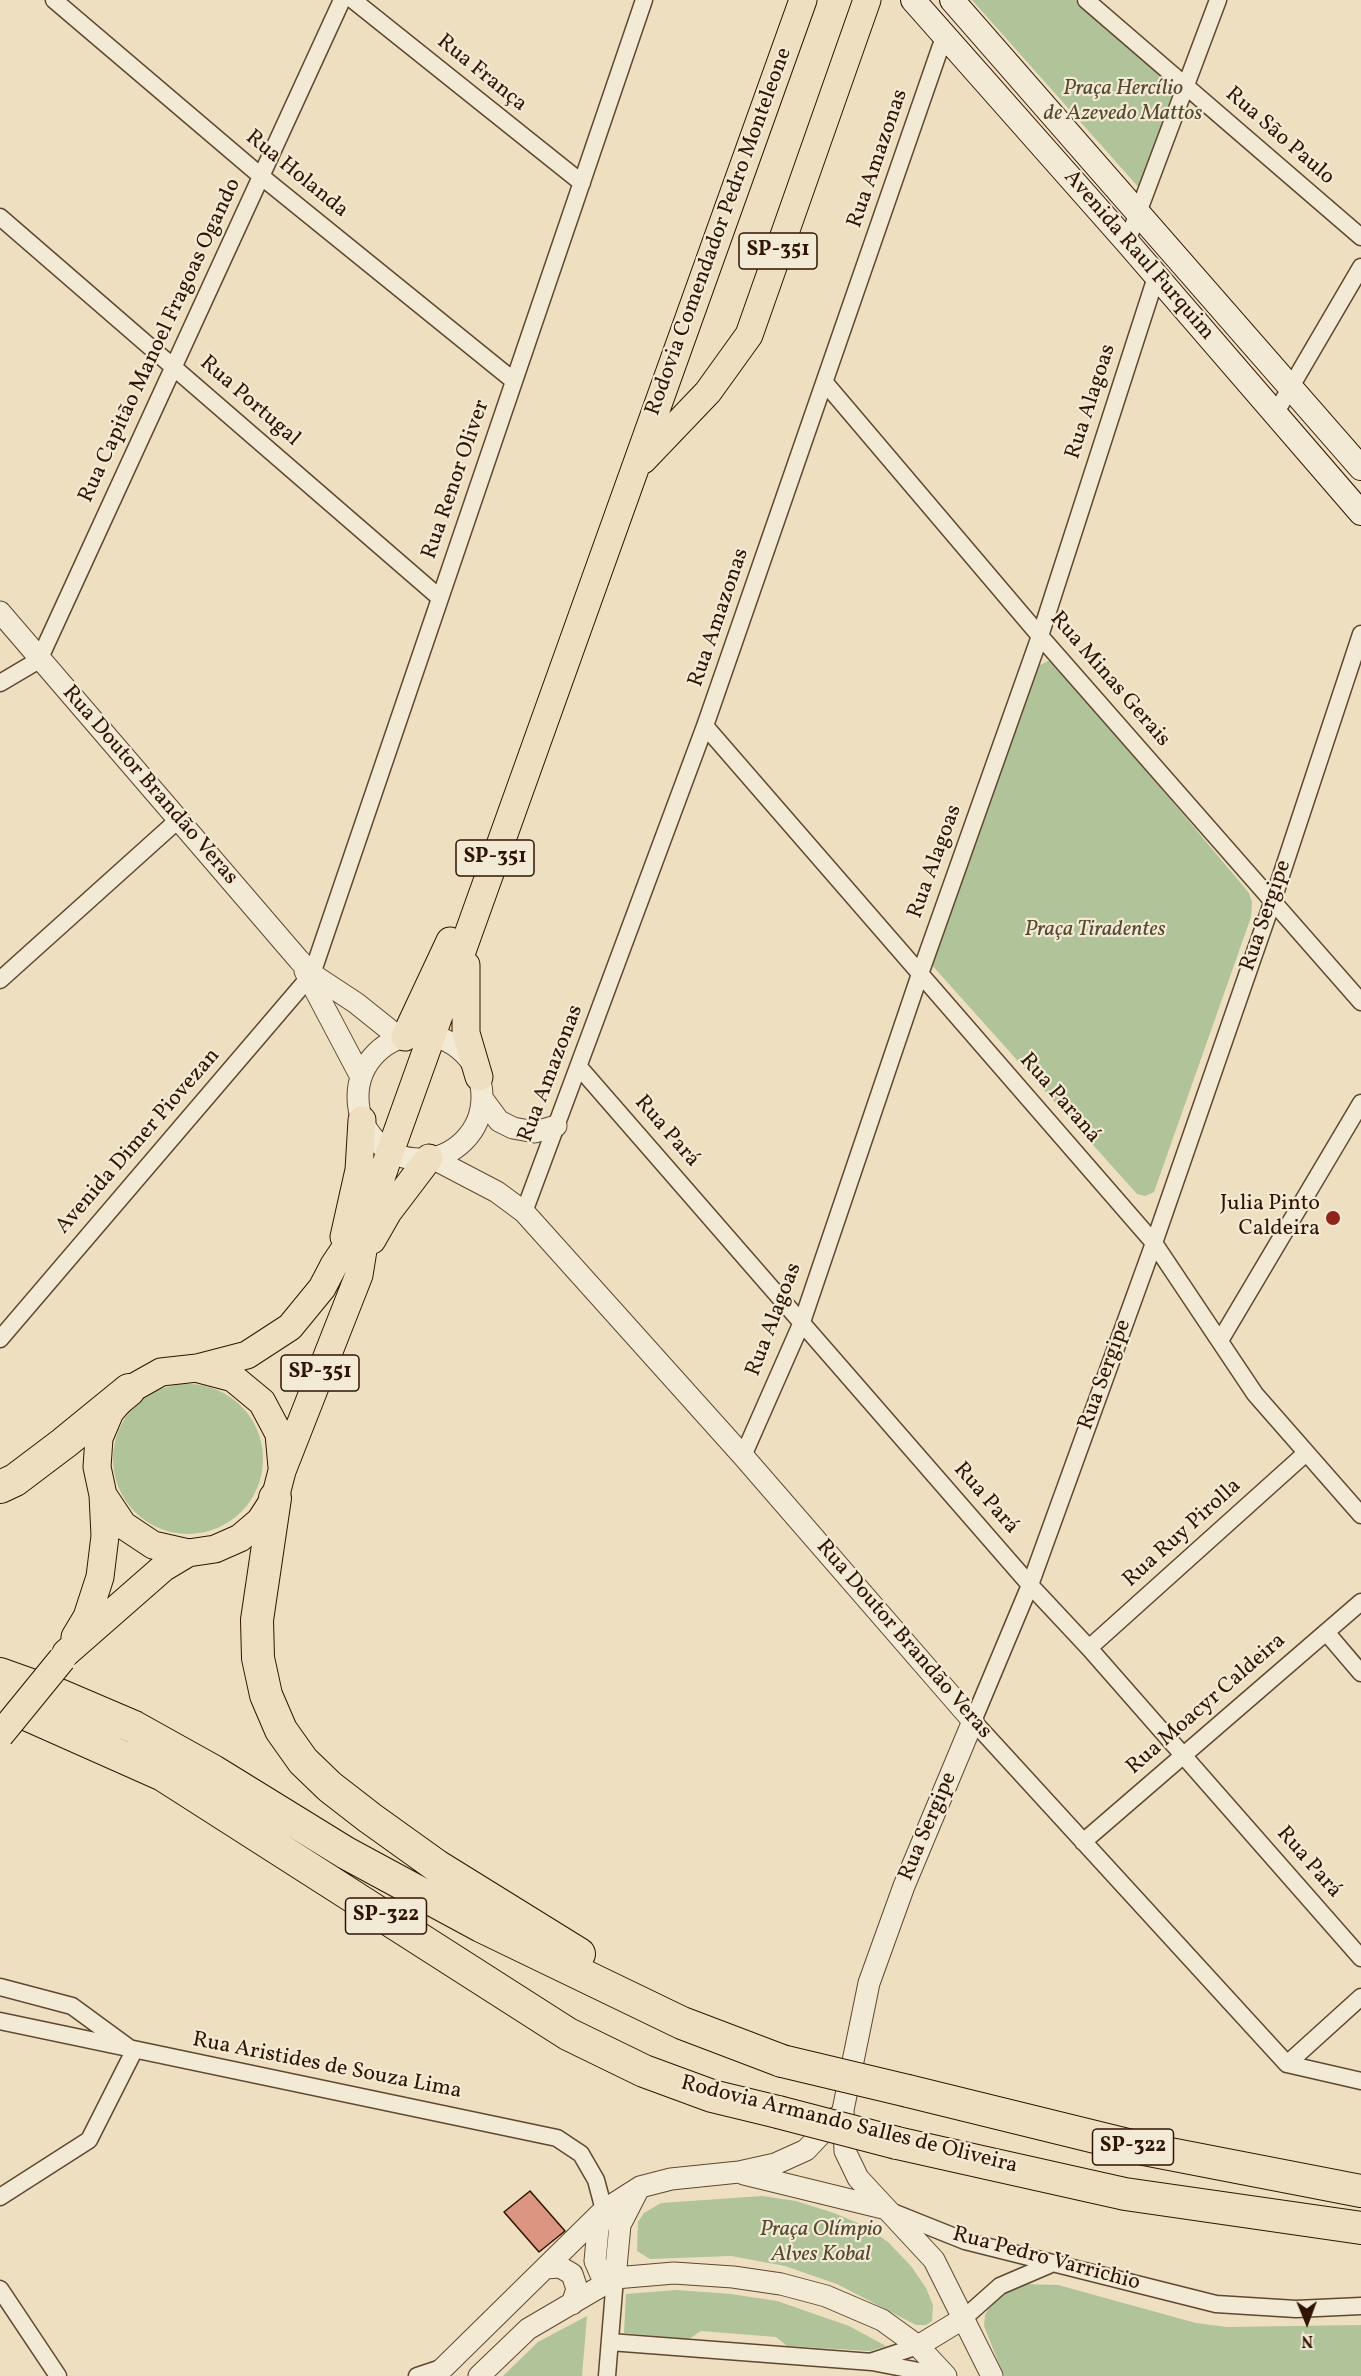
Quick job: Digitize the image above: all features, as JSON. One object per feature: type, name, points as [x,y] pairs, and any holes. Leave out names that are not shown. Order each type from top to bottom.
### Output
[{"type":"highway","points":[[0,1487],[15,1480],[129,1390]]},
{"type":"highway","points":[[278,1484],[257,1620],[258,1658],[266,1695],[281,1730],[303,1761],[330,1787],[437,1866],[558,1940],[682,2023]]},
{"type":"highway","name":"Rodovia Armando Salles de Oliveira","points":[[0,1674],[59,1695],[134,1727],[213,1771],[346,1853],[471,1920],[682,2023],[782,2061],[1144,2150],[1361,2192]]},
{"type":"highway","name":"Rodovia Armando Salles de Oliveira","points":[[0,1706],[116,1754],[173,1781],[568,2034],[654,2075],[712,2096],[897,2143],[1125,2194],[1361,2228]]},
{"type":"highway","points":[[0,1722],[116,1754]]},
{"type":"main road","name":"Rodovia Comendador Pedro Monteleone","points":[[0,1735],[64,1656],[124,1600],[163,1568],[188,1553],[215,1550],[240,1538],[260,1521],[278,1484],[359,1275],[369,1214],[390,1152],[803,0]]},
{"type":"main road","name":"Rodovia Comendador Pedro Monteleone","points":[[638,465],[708,392],[749,335],[867,0]]},
{"type":"main road","name":"Avenida Raul Furquim","points":[[913,0],[1127,242],[1361,513]]},
{"type":"main road","name":"Avenida Raul Furquim","points":[[955,1],[1361,468]]},
{"type":"main road","points":[[403,1038],[510,812]]},
{"type":"main road","points":[[472,925],[466,960],[464,1007],[466,1033],[480,1088]]},
{"type":"main road","points":[[334,1265],[350,1218],[359,1170],[362,1120]]},
{"type":"main road","points":[[359,1275],[371,1242],[388,1212],[430,1158]]},
{"type":"main road","name":"Rodovia Comendador Pedro Monteleone","points":[[129,1390],[161,1372],[197,1368],[246,1355],[283,1332],[307,1309],[369,1214]]},
{"type":"main road","name":"SP-351","points":[[197,1368],[233,1378],[262,1402],[279,1434],[278,1484]]},
{"type":"main road","name":"SP-351","points":[[64,1656],[87,1617],[100,1577],[105,1536],[103,1495],[97,1467],[99,1438],[110,1412],[129,1390]]},
{"type":"main road","name":"SP-351","points":[[103,1495],[123,1525],[130,1530],[153,1545],[188,1553]]},
{"type":"street","name":"Rua Holanda","points":[[54,0],[262,177],[514,381]]},
{"type":"street","name":"Rua Capitão Manoel Fragoas Ogando","points":[[39,660],[342,0]]},
{"type":"street","name":"Rua França","points":[[353,0],[582,183]]},
{"type":"street","name":"Rua Renor Oliver","points":[[307,970],[440,598],[644,0]]},
{"type":"street","name":"Rua São Paulo","points":[[1086,0],[1361,237]]},
{"type":"street","points":[[1127,242],[1218,0]]},
{"type":"street","name":"Rua Amazonas","points":[[524,1212],[705,726],[826,384],[945,34]]},
{"type":"street","name":"Rua Portugal","points":[[0,217],[440,598]]},
{"type":"street","points":[[1275,414],[1361,267]]},
{"type":"street","name":"Rua Alagoas","points":[[743,1456],[802,1322],[920,974],[1040,636],[1156,277]]},
{"type":"street","name":"Rua Minas Gerais","points":[[826,384],[1040,636],[1361,1002]]},
{"type":"street","name":"Rua Doutor Brandão Veras","points":[[0,612],[307,970],[361,1077]]},
{"type":"street","name":"Rua Sergipe","points":[[992,2376],[934,2260],[883,2208],[858,2178],[844,2151],[843,2110],[869,1983],[904,1886],[1030,1585],[1154,1242],[1273,900],[1361,634]]},
{"type":"street","points":[[0,682],[39,660]]},
{"type":"street","name":"Rua Paraná","points":[[705,726],[1154,1242],[1221,1339],[1255,1394],[1361,1515]]},
{"type":"street","points":[[0,980],[178,820]]},
{"type":"street","points":[[307,970],[403,1038]]},
{"type":"street","name":"Avenida Dimer Piovezan","points":[[0,1339],[307,970]]},
{"type":"street","points":[[480,1088],[478,1119],[468,1137],[451,1151],[430,1158],[410,1159],[390,1152],[378,1144],[362,1120],[357,1098],[361,1077],[371,1059],[386,1045],[403,1038],[432,1037],[452,1045],[468,1059],[480,1088],[499,1121],[513,1128],[535,1132],[556,1126]]},
{"type":"street","name":"Rua Pará","points":[[579,1067],[1030,1585],[1184,1755],[1361,1958]]},
{"type":"street","points":[[1221,1339],[1361,1103]]},
{"type":"street","name":"Rua Doutor Brandão Veras","points":[[430,1158],[497,1192],[524,1212],[743,1456],[973,1721],[1287,2064]]},
{"type":"street","name":"Rua Ruy Pirolla","points":[[1089,1648],[1306,1453]]},
{"type":"street","name":"Rua Moacyr Caldeira","points":[[1083,1842],[1361,1602]]},
{"type":"street","points":[[1326,1632],[1361,1673]]},
{"type":"street","points":[[0,1987],[72,2006],[134,2050],[89,2140],[0,2197]]},
{"type":"street","points":[[1287,2064],[1361,1997]]},
{"type":"street","name":"Rua Aristides de Souza Lima","points":[[0,2020],[557,2138],[581,2154],[596,2180],[604,2210]]},
{"type":"street","points":[[1287,2064],[1361,2081]]},
{"type":"street","points":[[417,2376],[440,2372],[604,2210],[640,2187],[671,2179],[739,2172],[775,2164],[806,2150],[843,2110]]},
{"type":"street","name":"Rua Pedro Varrichio","points":[[739,2172],[883,2208],[965,2241],[1049,2265],[1216,2304],[1296,2309],[1361,2307]]},
{"type":"street","points":[[607,2376],[610,2342],[610,2281],[620,2225],[640,2187]]},
{"type":"street","points":[[604,2210],[598,2229],[595,2261],[610,2281]]},
{"type":"street","points":[[872,2362],[918,2346],[964,2318],[1000,2286],[1049,2265]]},
{"type":"street","points":[[545,2268],[560,2267],[572,2274],[577,2289],[572,2304]]},
{"type":"street","points":[[479,2376],[528,2329],[610,2281],[674,2273],[733,2277],[781,2284],[826,2296],[882,2319],[918,2346],[946,2376]]},
{"type":"street","points":[[2,2297],[58,2376]]},
{"type":"street","points":[[610,2342],[872,2362],[946,2376]]},
{"type":"green space","name":"Praça Hercílio de Azevedo Mattos","points":[[972,0],[1075,0],[1176,88],[1141,190]]},
{"type":"green space","name":"Praça Tiradentes","points":[[1048,661],[1057,664],[1249,893],[1252,902],[1251,917],[1154,1192],[1145,1196],[1137,1194],[931,964],[1036,667]]},
{"type":"green space","points":[[188,1384],[203,1385],[217,1390],[241,1406],[257,1430],[262,1444],[262,1474],[257,1488],[241,1512],[217,1528],[203,1533],[188,1534],[173,1533],[159,1528],[135,1512],[119,1488],[114,1474],[113,1459],[114,1444],[119,1430],[135,1406],[159,1390],[173,1385]]},
{"type":"green space","name":"Praça Olímpio Alves Kobal","points":[[762,2196],[796,2201],[834,2213],[865,2226],[888,2242],[911,2266],[926,2288],[933,2305],[932,2321],[926,2325],[916,2325],[837,2284],[785,2266],[731,2256],[650,2259],[637,2251],[638,2222],[644,2213],[661,2203]]},
{"type":"green space","points":[[1024,2284],[1058,2285],[1196,2323],[1227,2327],[1361,2325],[1361,2376],[1004,2376],[984,2326],[985,2315],[1006,2291]]},
{"type":"green space","points":[[676,2290],[731,2294],[777,2301],[849,2326],[886,2346],[870,2351],[787,2346],[776,2337],[701,2331],[689,2339],[624,2333],[626,2294]]},
{"type":"green space","points":[[587,2316],[582,2376],[503,2376],[538,2342]]},
{"type":"building","points":[[530,2191],[565,2231],[539,2252],[504,2212]]},
{"type":"place","name":"Julia Pinto Caldeira","points":[[1333,1218]]}]
